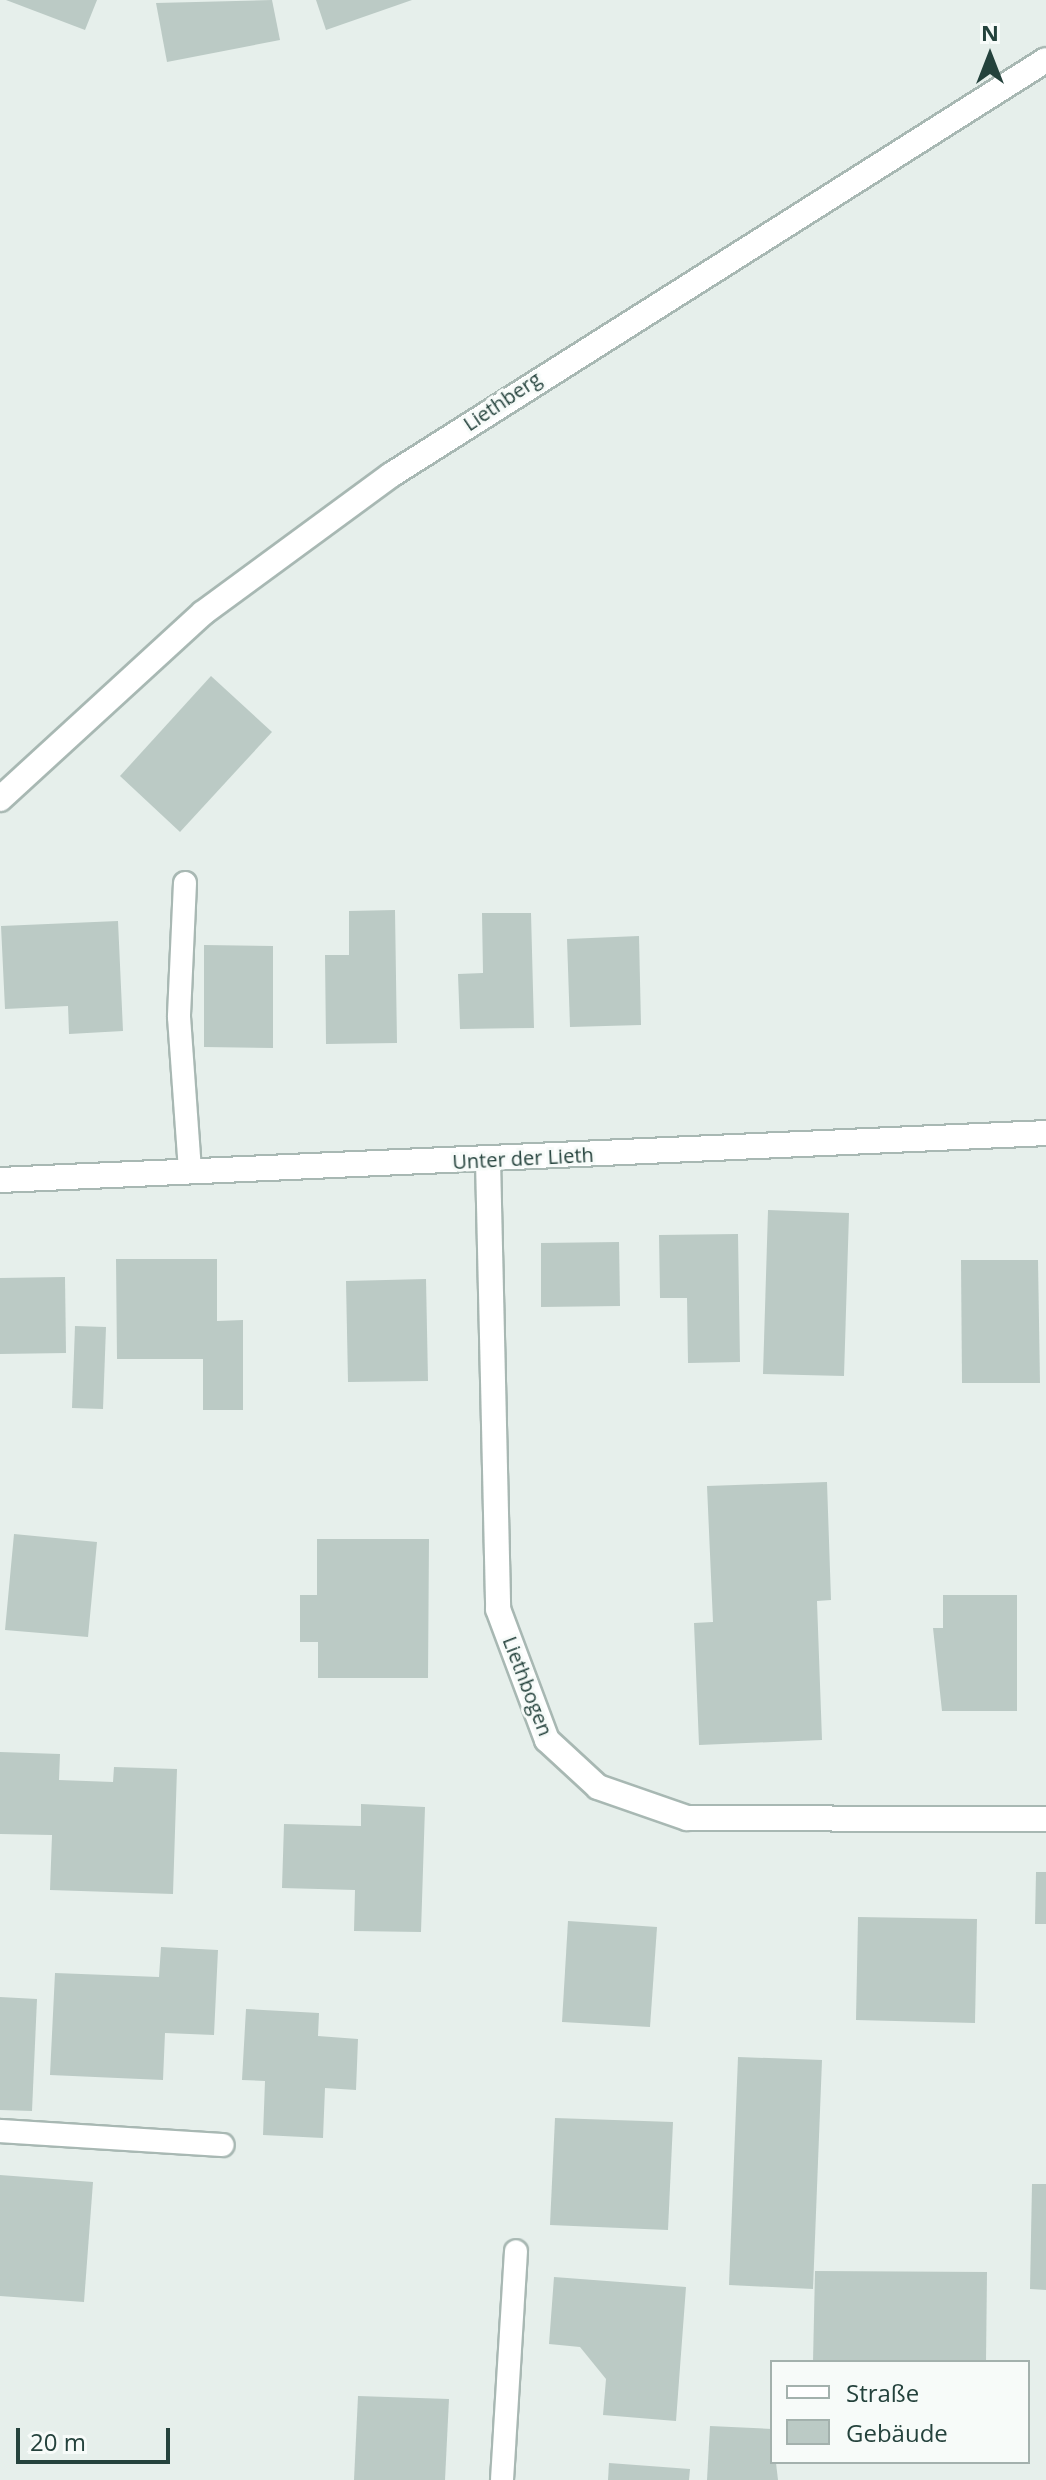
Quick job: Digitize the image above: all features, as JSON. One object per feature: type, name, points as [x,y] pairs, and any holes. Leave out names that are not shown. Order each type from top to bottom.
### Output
[{"type":"street","name":"Liethberg","points":[[0,799],[179,633],[391,475],[1046,60]]},
{"type":"street","name":"Unter der Lieth","points":[[0,1180],[1046,1133]]},
{"type":"street","name":"Liethbogen","points":[[488,1160],[498,1609],[547,1740],[598,1787],[687,1818],[1046,1819]]},
{"type":"lane","points":[[185,883],[178,987],[190,1171]]},
{"type":"lane","points":[[0,2131],[223,2145]]},
{"type":"lane","points":[[502,2480],[516,2251]]},
{"type":"building","points":[[6,0],[97,0],[85,30]]},
{"type":"building","points":[[272,0],[280,40],[167,62],[156,3]]},
{"type":"building","points":[[316,0],[412,0],[326,30]]},
{"type":"building","points":[[211,676],[272,732],[180,832],[120,776]]},
{"type":"building","points":[[395,910],[397,1043],[326,1044],[325,955],[349,955],[349,911]]},
{"type":"building","points":[[482,913],[531,913],[534,1028],[460,1029],[458,974],[483,973]]},
{"type":"building","points":[[118,921],[123,1031],[69,1034],[68,1006],[5,1009],[1,926]]},
{"type":"building","points":[[639,936],[641,1025],[570,1027],[567,939]]},
{"type":"building","points":[[204,945],[273,946],[273,1048],[204,1047]]},
{"type":"building","points":[[768,1210],[849,1213],[844,1376],[763,1374]]},
{"type":"building","points":[[738,1234],[740,1362],[688,1363],[687,1298],[660,1298],[659,1235]]},
{"type":"building","points":[[619,1242],[620,1306],[541,1307],[541,1243]]},
{"type":"building","points":[[116,1259],[217,1259],[217,1321],[243,1320],[243,1410],[203,1410],[203,1359],[117,1359]]},
{"type":"building","points":[[961,1260],[1038,1260],[1040,1383],[962,1383]]},
{"type":"building","points":[[65,1277],[66,1353],[0,1354],[0,1278]]},
{"type":"building","points":[[426,1279],[428,1381],[348,1382],[346,1281]]},
{"type":"building","points":[[75,1326],[106,1327],[103,1409],[72,1408]]},
{"type":"building","points":[[827,1482],[831,1600],[817,1601],[822,1740],[699,1745],[694,1623],[713,1622],[707,1486]]},
{"type":"building","points":[[14,1534],[97,1542],[88,1637],[5,1630]]},
{"type":"building","points":[[317,1539],[429,1539],[428,1678],[318,1678],[318,1642],[300,1642],[300,1595],[317,1595]]},
{"type":"building","points":[[943,1595],[1017,1595],[1017,1711],[942,1711],[933,1628],[943,1628]]},
{"type":"building","points":[[0,1752],[60,1754],[59,1780],[113,1782],[114,1767],[177,1769],[173,1894],[50,1890],[52,1835],[0,1834]]},
{"type":"building","points":[[361,1804],[425,1807],[421,1932],[354,1931],[355,1890],[282,1888],[284,1824],[361,1826]]},
{"type":"building","points":[[1036,1872],[1046,1872],[1046,1924],[1035,1924]]},
{"type":"building","points":[[858,1917],[977,1919],[975,2023],[856,2020]]},
{"type":"building","points":[[568,1921],[657,1927],[650,2027],[562,2022]]},
{"type":"building","points":[[161,1947],[218,1950],[214,2035],[165,2033],[163,2080],[50,2075],[55,1973],[159,1977]]},
{"type":"building","points":[[0,1997],[37,1999],[32,2111],[0,2110]]},
{"type":"building","points":[[246,2009],[319,2013],[318,2036],[358,2039],[356,2090],[325,2088],[323,2138],[263,2135],[265,2081],[242,2080]]},
{"type":"building","points":[[738,2057],[822,2060],[813,2289],[729,2285]]},
{"type":"building","points":[[555,2118],[673,2122],[668,2230],[550,2225]]},
{"type":"building","points":[[0,2175],[93,2182],[84,2302],[0,2296]]},
{"type":"building","points":[[1032,2184],[1046,2184],[1046,2290],[1030,2289]]},
{"type":"building","points":[[815,2271],[987,2272],[986,2360],[813,2360]]},
{"type":"building","points":[[554,2277],[686,2287],[676,2421],[603,2415],[606,2379],[580,2347],[549,2344]]},
{"type":"building","points":[[358,2396],[449,2399],[445,2480],[354,2480]]},
{"type":"building","points":[[710,2426],[770,2429],[770,2464],[776,2464],[778,2480],[707,2480]]},
{"type":"building","points":[[609,2463],[690,2469],[689,2480],[608,2480]]}]
